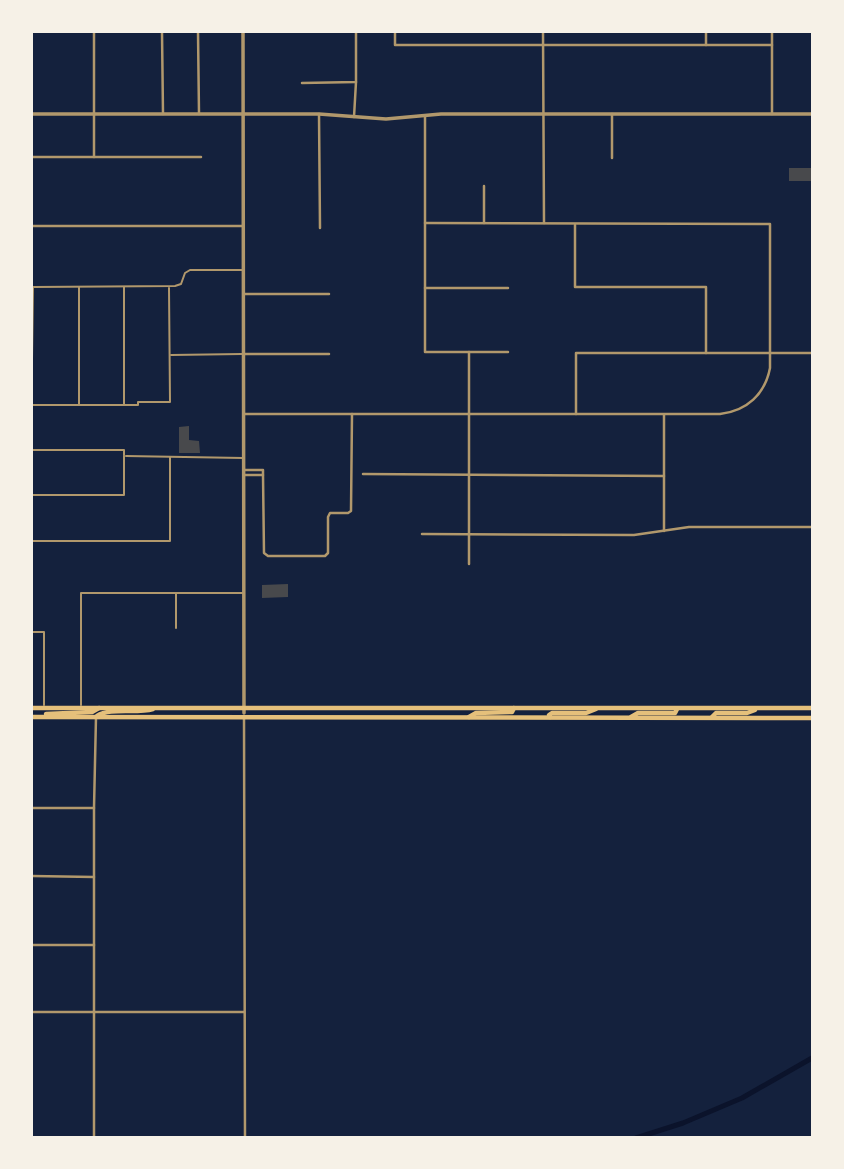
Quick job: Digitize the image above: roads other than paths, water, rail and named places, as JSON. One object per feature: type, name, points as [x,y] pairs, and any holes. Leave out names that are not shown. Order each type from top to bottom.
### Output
[{"type":"main road","points":[[32,708],[157,708],[244,713],[468,717],[813,718]]},
{"type":"main road","points":[[38,717],[53,712],[92,712],[100,708]]},
{"type":"main road","points":[[96,717],[100,713],[143,712],[157,708]]},
{"type":"main road","points":[[468,717],[476,713],[512,712],[514,708]]},
{"type":"main road","points":[[32,717],[514,708],[813,708]]},
{"type":"main road","points":[[550,718],[550,713],[586,713],[596,708]]},
{"type":"main road","points":[[712,718],[713,713],[747,713],[759,708]]},
{"type":"main road","points":[[630,718],[638,713],[675,713],[677,709]]},
{"type":"street","points":[[94,32],[94,157]]},
{"type":"street","points":[[162,32],[163,114]]},
{"type":"street","points":[[198,32],[199,114]]},
{"type":"street","points":[[243,32],[245,1138]]},
{"type":"street","points":[[354,117],[356,32]]},
{"type":"street","points":[[395,32],[395,45],[772,45]]},
{"type":"street","points":[[543,32],[544,223]]},
{"type":"street","points":[[706,32],[706,45]]},
{"type":"street","points":[[772,32],[772,114]]},
{"type":"street","points":[[302,83],[356,82]]},
{"type":"street","points":[[32,114],[319,114],[386,119],[425,115],[813,114]]},
{"type":"street","points":[[319,114],[320,228]]},
{"type":"street","points":[[612,114],[612,158]]},
{"type":"street","points":[[425,115],[425,352],[508,352]]},
{"type":"street","points":[[32,157],[201,157]]},
{"type":"street","points":[[484,186],[484,223]]},
{"type":"street","points":[[244,414],[720,414],[742,409],[762,390],[768,376],[770,353],[770,223],[425,223]]},
{"type":"street","points":[[575,223],[575,287],[706,288],[706,353]]},
{"type":"street","points":[[32,226],[243,226]]},
{"type":"street","points":[[425,288],[508,288]]},
{"type":"street","points":[[244,294],[329,294]]},
{"type":"street","points":[[469,352],[469,564]]},
{"type":"street","points":[[576,414],[576,353],[813,353]]},
{"type":"street","points":[[244,354],[329,354]]},
{"type":"street","points":[[244,472],[263,475],[264,553],[268,556],[325,556],[328,553],[328,517],[331,513],[351,511],[352,414]]},
{"type":"street","points":[[664,414],[664,531]]},
{"type":"street","points":[[363,474],[664,476]]},
{"type":"street","points":[[422,534],[634,535],[689,527],[813,527]]},
{"type":"street","points":[[94,1138],[96,717]]},
{"type":"street","points":[[32,808],[94,808]]},
{"type":"street","points":[[32,876],[94,877]]},
{"type":"street","points":[[32,945],[94,945]]},
{"type":"street","points":[[32,1012],[244,1012]]},
{"type":"lane","points":[[32,359],[33,287],[169,286],[181,284],[185,273],[191,270],[244,270]]},
{"type":"lane","points":[[79,286],[79,405]]},
{"type":"lane","points":[[124,286],[124,405]]},
{"type":"lane","points":[[32,405],[138,405],[138,402],[170,402],[169,286]]},
{"type":"lane","points":[[170,355],[244,354]]},
{"type":"lane","points":[[32,450],[124,450],[124,495],[32,495]]},
{"type":"lane","points":[[124,456],[244,458]]},
{"type":"lane","points":[[32,541],[170,541],[170,457]]},
{"type":"lane","points":[[81,708],[81,593],[244,593]]},
{"type":"lane","points":[[176,593],[176,628]]},
{"type":"lane","points":[[32,632],[44,632],[44,708]]},
{"type":"waterway","points":[[636,1138],[683,1123],[742,1098],[812,1058]]}]
